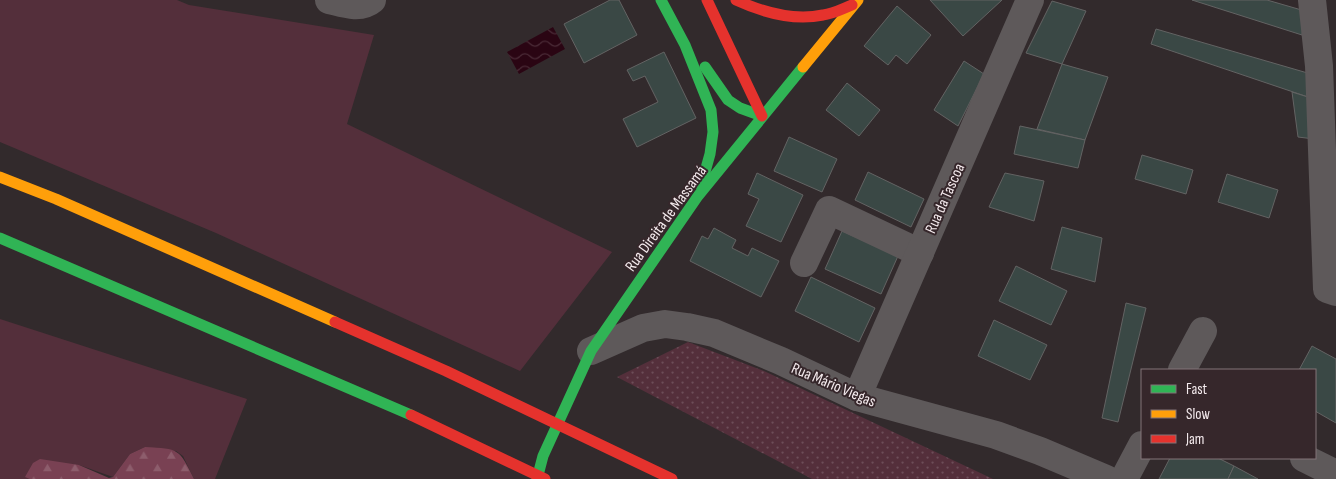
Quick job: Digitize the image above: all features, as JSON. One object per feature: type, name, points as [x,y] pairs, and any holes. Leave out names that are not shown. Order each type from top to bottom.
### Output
[{"type":"main road","points":[[661,0],[685,45],[711,110],[713,132],[710,154],[698,196]]},
{"type":"main road","points":[[707,0],[762,116]]},
{"type":"main road","points":[[736,0],[746,6],[784,16],[819,16],[855,3]]},
{"type":"main road","name":"Rua Direita de Massamá","points":[[537,479],[543,456],[591,351],[698,196],[855,3]]},
{"type":"main road","points":[[685,45],[708,71],[728,100],[740,108],[762,116]]},
{"type":"main road","points":[[0,177],[56,199],[446,371],[672,479]]},
{"type":"main road","points":[[0,238],[422,420],[545,479]]},
{"type":"street","points":[[329,0],[358,6],[372,0]]},
{"type":"street","name":"Rua da Tascoa","points":[[857,397],[1030,0]]},
{"type":"street","points":[[1312,0],[1319,66],[1327,289],[1336,292]]},
{"type":"street","points":[[804,263],[829,210],[920,253]]},
{"type":"street","name":"Rua Mário Viegas","points":[[591,351],[643,328],[665,324],[687,327],[714,334],[773,358],[857,397],[996,436],[1040,451],[1106,479]]},
{"type":"street","points":[[1183,369],[1203,331]]},
{"type":"street","points":[[1124,479],[1141,447]]},
{"type":"street","points":[[1306,459],[1336,474]]},
{"type":"shaded area","points":[[0,0],[177,0],[189,5],[374,35],[347,124],[612,252],[520,371],[216,233],[0,142]]},
{"type":"shaded area","points":[[0,319],[247,399],[215,479],[194,479],[183,456],[176,451],[145,447],[130,454],[113,477],[79,465],[34,479],[0,479]]},
{"type":"shaded area","points":[[688,342],[764,371],[993,479],[812,479],[617,377]]},
{"type":"green space","points":[[145,447],[165,448],[177,452],[185,461],[194,479],[30,479],[25,477],[33,463],[40,459],[79,465],[109,478],[113,477],[130,454]]},
{"type":"water","points":[[553,27],[565,49],[519,74],[507,52]]},
{"type":"building","points":[[610,0],[619,0],[637,35],[584,63],[564,24]]},
{"type":"building","points":[[930,0],[1002,0],[963,36]]},
{"type":"building","points":[[1192,0],[1267,0],[1305,11],[1302,35]]},
{"type":"building","points":[[1052,1],[1086,11],[1062,64],[1026,53]]},
{"type":"building","points":[[897,6],[931,35],[907,64],[896,55],[888,65],[864,46]]},
{"type":"building","points":[[1156,29],[1311,74],[1311,98],[1151,44]]},
{"type":"building","points":[[664,52],[696,118],[637,147],[623,119],[658,102],[645,76],[633,81],[627,70]]},
{"type":"building","points":[[964,61],[984,74],[958,126],[934,110]]},
{"type":"building","points":[[1062,64],[1108,77],[1085,140],[1037,129]]},
{"type":"building","points":[[847,83],[880,110],[859,136],[826,110]]},
{"type":"building","points":[[1292,92],[1311,98],[1314,139],[1298,137]]},
{"type":"building","points":[[1020,126],[1085,140],[1078,168],[1014,154]]},
{"type":"building","points":[[789,137],[837,159],[822,192],[774,171]]},
{"type":"building","points":[[1142,155],[1193,170],[1186,194],[1135,179]]},
{"type":"building","points":[[868,172],[924,199],[911,227],[855,200]]},
{"type":"building","points":[[757,173],[803,195],[781,242],[746,226],[759,199],[748,194]]},
{"type":"building","points":[[1005,173],[1044,181],[1034,221],[989,207]]},
{"type":"building","points":[[1227,174],[1278,190],[1269,218],[1218,202]]},
{"type":"building","points":[[1062,227],[1102,238],[1095,282],[1051,269]]},
{"type":"building","points":[[714,228],[736,240],[732,248],[748,256],[752,248],[779,261],[761,297],[690,261],[702,236],[708,239]]},
{"type":"building","points":[[842,231],[898,256],[881,294],[825,269]]},
{"type":"building","points":[[1016,266],[1067,291],[1051,325],[999,301]]},
{"type":"building","points":[[811,277],[875,308],[859,342],[795,311]]},
{"type":"building","points":[[1126,303],[1146,308],[1118,422],[1102,418]]},
{"type":"building","points":[[994,320],[1047,345],[1030,380],[978,356]]},
{"type":"building","points":[[1312,346],[1336,359],[1336,423],[1316,412],[1316,369],[1300,369]]},
{"type":"building","points":[[1169,459],[1220,459],[1234,466],[1228,479],[1159,479]]},
{"type":"building","points":[[1234,466],[1258,479],[1228,479]]},
{"type":"traffic: fast","points":[[661,0],[685,45],[711,110],[713,132],[710,154],[701,186]]},
{"type":"traffic: fast","points":[[705,67],[728,100],[740,108],[762,116]]},
{"type":"traffic: fast","points":[[537,479],[543,456],[591,351],[698,196],[803,67]]},
{"type":"traffic: fast","points":[[0,238],[411,415]]},
{"type":"traffic: slow","points":[[803,67],[858,0]]},
{"type":"traffic: slow","points":[[0,177],[56,199],[335,322]]},
{"type":"traffic: jam","points":[[707,0],[762,116]]},
{"type":"traffic: jam","points":[[736,0],[767,12],[801,17],[827,14],[852,5]]},
{"type":"traffic: jam","points":[[335,322],[446,371],[672,479]]},
{"type":"traffic: jam","points":[[411,415],[545,479]]}]
